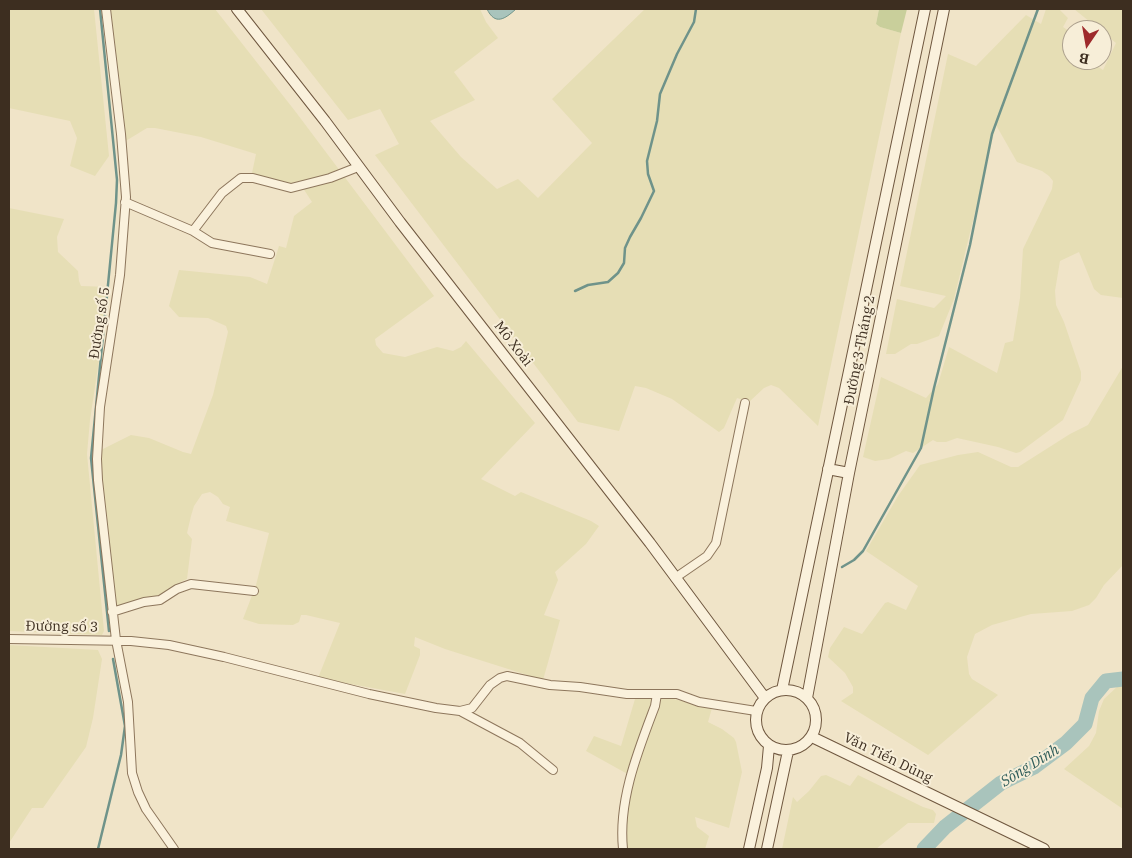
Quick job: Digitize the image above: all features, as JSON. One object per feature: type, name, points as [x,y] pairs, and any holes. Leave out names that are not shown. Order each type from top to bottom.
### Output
[{"type":"main road","name":"Mô Xoài","points":[[237,9],[325,121],[358,167],[675,578],[765,698]]},
{"type":"main road","name":"Đường 3 Tháng 2","points":[[782,690],[925,9]]},
{"type":"main road","name":"Đường 3 Tháng 2","points":[[807,698],[849,473],[944,9]]},
{"type":"main road","points":[[915,57],[932,62]]},
{"type":"main road","points":[[828,468],[849,473]]},
{"type":"main road","points":[[782,690],[798,692],[807,698],[813,706],[816,716],[816,726],[812,737],[798,749],[778,750],[769,746],[757,730],[755,720],[756,711],[765,698],[782,690]]},
{"type":"main road","name":"Văn Tiến Dũng","points":[[812,737],[1044,849]]},
{"type":"main road","points":[[749,849],[769,746]]},
{"type":"main road","points":[[767,849],[788,751]]},
{"type":"street","name":"Đường số 5","points":[[106,9],[121,134],[126,202],[120,275],[100,407],[97,459],[112,612],[128,702],[132,774],[146,810],[174,849]]},
{"type":"street","points":[[193,232],[222,193],[241,178],[261,179],[279,186],[291,188],[330,178],[358,167]]},
{"type":"street","points":[[126,202],[193,232],[212,243],[270,254]]},
{"type":"street","points":[[675,578],[707,556],[716,542],[745,403]]},
{"type":"street","points":[[112,612],[144,602],[160,600],[177,589],[191,584],[254,591]]},
{"type":"street","name":"Đường số 3","points":[[9,639],[116,640],[153,643],[193,650],[330,685],[436,708],[460,711],[520,743],[553,770]]},
{"type":"street","points":[[460,711],[472,708],[490,685],[503,677],[520,678],[550,685],[580,686],[627,694],[670,693],[699,702],[756,711]]},
{"type":"street","points":[[622,849],[621,827],[624,806],[657,694]]},
{"type":"shaded area","points":[[9,9],[94,9],[109,156],[95,176],[70,166],[77,138],[70,121],[9,108]]},
{"type":"shaded area","points":[[108,9],[215,9],[295,111],[434,296],[375,339],[376,345],[383,353],[405,357],[437,347],[453,351],[461,347],[466,341],[535,423],[481,479],[515,496],[521,492],[599,526],[586,544],[555,572],[558,580],[544,615],[560,620],[543,680],[445,649],[415,637],[414,646],[420,649],[420,655],[405,694],[318,678],[340,623],[306,615],[301,615],[299,622],[293,625],[259,624],[243,619],[256,585],[269,533],[226,521],[230,507],[223,504],[218,497],[210,492],[202,494],[194,506],[191,516],[187,533],[192,539],[187,579],[174,585],[164,593],[113,611],[104,528],[101,450],[131,435],[149,438],[191,454],[213,395],[228,332],[226,326],[208,318],[179,317],[169,306],[179,270],[250,277],[267,284],[279,246],[286,248],[294,216],[312,202],[299,182],[286,184],[252,173],[256,154],[201,137],[155,128],[147,128],[124,142]]},
{"type":"shaded area","points":[[261,9],[480,9],[486,22],[498,38],[454,72],[475,100],[430,121],[461,157],[497,189],[518,179],[538,198],[592,143],[552,99],[645,9],[879,9],[876,24],[901,33],[818,426],[779,388],[771,385],[764,388],[749,402],[737,398],[724,428],[719,432],[672,399],[646,388],[635,386],[619,431],[578,422],[375,155],[399,144],[380,109],[348,120]]},
{"type":"shaded area","points":[[1046,9],[1059,9],[1068,18],[1067,20],[1062,20],[1062,70],[1112,70],[1112,51],[1116,43],[1112,40],[1112,20],[1088,20],[1074,9],[1123,9],[1123,298],[1101,295],[1094,289],[1079,252],[1060,261],[1055,291],[1056,305],[1064,322],[1081,372],[1081,380],[1063,420],[1020,452],[1016,453],[957,438],[946,442],[933,440],[913,453],[906,451],[889,459],[875,461],[863,457],[881,377],[926,398],[938,384],[949,347],[997,373],[1005,343],[1013,341],[1020,298],[1023,249],[1052,189],[1053,181],[1042,171],[1017,162],[996,125],[954,299],[939,336],[917,344],[911,344],[895,354],[886,354],[897,299],[934,308],[946,296],[900,286],[948,54],[976,66],[1026,15],[1041,24]]},
{"type":"shaded area","points":[[9,208],[64,219],[57,237],[58,252],[78,271],[81,286],[110,287],[90,420],[87,454],[104,631],[102,635],[9,631]]},
{"type":"shaded area","points":[[1123,366],[1123,565],[1104,585],[1096,598],[1089,605],[1072,611],[1031,614],[992,625],[975,634],[967,657],[969,674],[972,679],[998,695],[928,755],[841,701],[853,693],[853,687],[845,673],[828,657],[830,648],[844,627],[862,634],[885,603],[888,602],[906,610],[918,586],[866,551],[898,496],[920,465],[978,452],[1011,467],[1018,467],[1070,434],[1088,425]]},
{"type":"shaded area","points":[[9,645],[98,650],[102,659],[93,718],[86,747],[43,808],[32,808],[9,843]]},
{"type":"shaded area","points":[[1118,686],[1123,686],[1123,809],[1064,769],[1089,746],[1096,733],[1099,711],[1104,699]]},
{"type":"shaded area","points":[[661,696],[712,708],[708,722],[722,729],[734,738],[736,742],[742,772],[729,828],[695,817],[697,827],[709,836],[705,849],[627,849],[624,823],[633,777],[586,751],[594,736],[621,746],[635,699]]},
{"type":"shaded area","points":[[826,775],[850,786],[858,775],[923,807],[933,810],[936,814],[934,823],[908,823],[876,849],[782,849],[793,797],[797,802],[821,776]]},
{"type":"green space","points":[[879,9],[907,9],[901,33],[876,24]]},
{"type":"water","points":[[487,9],[516,9],[508,16],[497,19],[493,18]]},
{"type":"waterway","points":[[100,9],[117,180],[91,458],[109,631]]},
{"type":"waterway","points":[[575,291],[588,285],[608,282],[618,273],[624,263],[625,248],[654,191],[648,174],[647,161],[657,121],[660,94],[677,54],[694,22],[696,9]]},
{"type":"waterway","points":[[842,567],[854,560],[863,551],[921,448],[970,245],[992,134],[1038,9]]},
{"type":"waterway","points":[[98,849],[121,755],[125,726],[113,659]]},
{"type":"waterway","name":"Sông Dinh","points":[[924,849],[945,827],[1001,783],[1034,767],[1066,743],[1085,724],[1092,698],[1106,681],[1123,679]]}]
